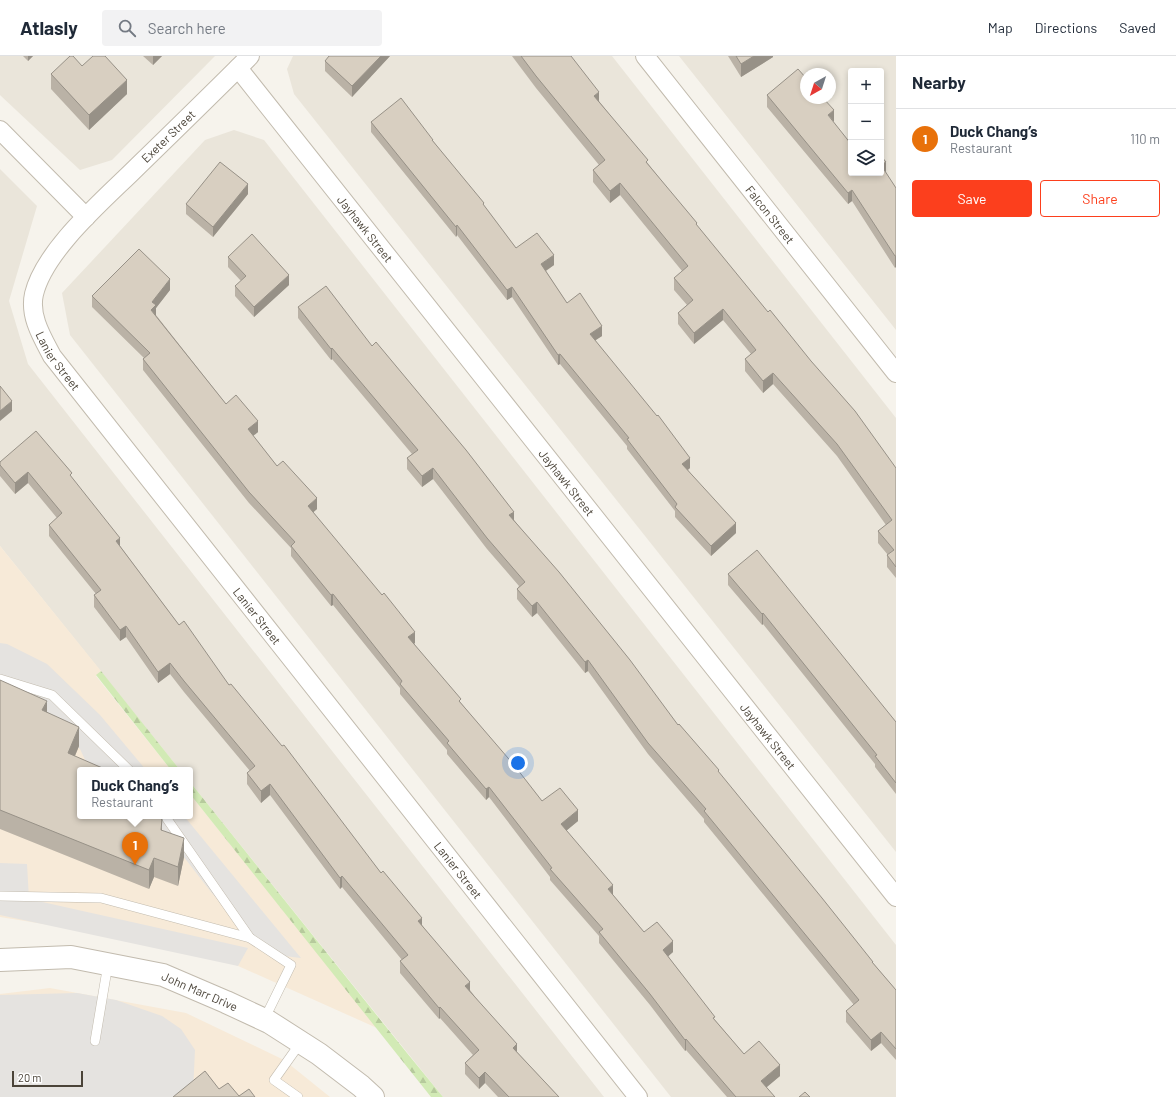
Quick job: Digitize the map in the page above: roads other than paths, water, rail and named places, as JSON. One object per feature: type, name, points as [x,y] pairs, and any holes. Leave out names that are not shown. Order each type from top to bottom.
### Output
[{"type":"street","name":"Falcon Street","points":[[645,56],[896,373]]},
{"type":"street","name":"Exeter Street","points":[[86,217],[244,62]]},
{"type":"street","name":"Jayhawk Street","points":[[244,62],[896,897]]},
{"type":"street","points":[[0,130],[86,217]]},
{"type":"street","name":"Lanier Street","points":[[86,217],[55,251],[39,276],[34,295],[33,312],[38,330],[52,356],[638,1097]]},
{"type":"street","name":"John Marr Drive","points":[[0,960],[71,957],[163,975],[264,1020],[319,1054],[361,1086],[372,1097]]},
{"type":"lane","points":[[0,679],[52,695],[126,767]]},
{"type":"lane","points":[[167,819],[250,938]]},
{"type":"lane","points":[[0,896],[101,898],[250,938],[291,965],[264,1020]]},
{"type":"lane","points":[[95,1041],[108,964]]},
{"type":"lane","points":[[298,1097],[274,1080],[301,1042]]},
{"type":"place","name":"Duck Chang’s","points":[[135,865]]}]
